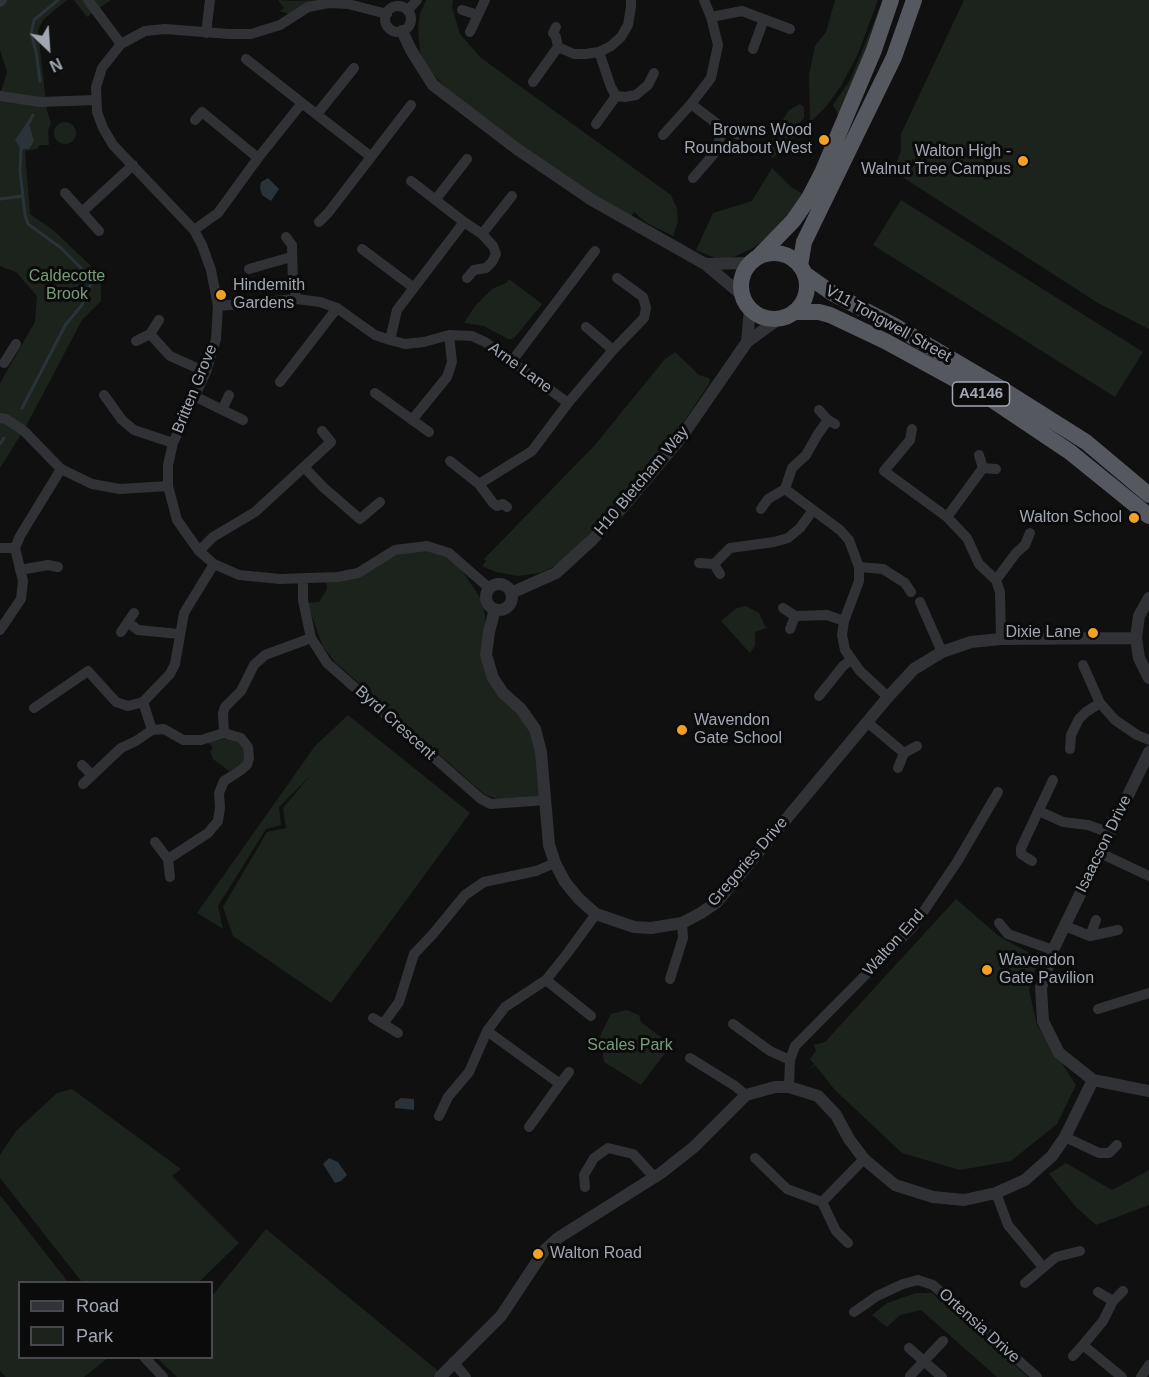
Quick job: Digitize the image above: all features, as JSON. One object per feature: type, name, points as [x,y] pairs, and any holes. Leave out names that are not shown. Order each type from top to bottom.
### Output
[{"type":"highway","points":[[828,176],[891,0]]},
{"type":"highway","points":[[787,315],[804,299],[806,291],[802,270],[804,242],[815,202],[894,57],[914,0]]},
{"type":"highway","points":[[746,302],[742,278],[754,260],[792,221],[815,202]]},
{"type":"highway","name":"A4146","points":[[754,260],[776,253],[793,259],[802,270]]},
{"type":"highway","name":"V11 Tongwell Street","points":[[802,270],[832,294],[893,325],[1077,436],[1149,495]]},
{"type":"highway","name":"A4146","points":[[746,302],[761,316],[787,315]]},
{"type":"highway","name":"V11 Tongwell Street","points":[[787,315],[819,312],[830,315],[885,341],[991,399],[1070,452],[1149,516]]},
{"type":"street","points":[[88,0],[121,44]]},
{"type":"street","points":[[206,33],[210,0]]},
{"type":"street","points":[[408,10],[417,0]]},
{"type":"street","points":[[471,32],[484,0]]},
{"type":"street","points":[[558,47],[574,54],[599,52],[611,46],[621,37],[628,25],[632,7],[631,0]]},
{"type":"street","points":[[663,135],[711,78],[718,45],[704,0]]},
{"type":"street","name":"Britten Grove","points":[[387,14],[348,4],[329,3],[308,7],[280,25],[259,32],[229,34],[165,29],[145,32],[121,44],[102,68],[96,87],[97,112],[113,145],[194,230],[211,270],[218,306],[216,339],[196,397],[173,443],[168,465],[168,486],[177,520],[199,550],[214,564],[239,575],[270,579],[303,579],[358,573],[395,550],[427,546],[449,553],[489,588]]},
{"type":"street","points":[[396,6],[408,10],[411,22],[402,31],[394,31],[388,26],[387,14],[396,6]]},
{"type":"street","points":[[462,10],[478,15]]},
{"type":"street","points":[[711,17],[742,11],[790,29]]},
{"type":"street","points":[[753,50],[764,19]]},
{"type":"street","points":[[533,82],[558,47],[553,33],[556,27]]},
{"type":"street","points":[[402,31],[411,50],[433,84],[517,149],[592,200],[705,264],[746,302],[747,342]]},
{"type":"street","points":[[599,52],[616,96],[625,98],[636,95],[648,85],[654,73]]},
{"type":"street","points":[[246,59],[370,156]]},
{"type":"street","points":[[317,114],[354,68]]},
{"type":"street","points":[[0,96],[40,102],[96,100]]},
{"type":"street","points":[[596,124],[616,96]]},
{"type":"street","points":[[194,230],[218,213],[302,103]]},
{"type":"street","points":[[691,104],[724,129],[739,135]]},
{"type":"street","points":[[319,222],[411,105]]},
{"type":"street","points":[[195,120],[202,112],[258,158]]},
{"type":"street","points":[[693,178],[717,158],[724,129]]},
{"type":"street","points":[[436,199],[467,159]]},
{"type":"street","points":[[82,212],[133,165]]},
{"type":"street","points":[[411,181],[482,234],[493,246],[496,254],[492,262],[486,268],[474,270],[467,278]]},
{"type":"street","points":[[65,193],[99,231]]},
{"type":"street","points":[[482,234],[512,196]]},
{"type":"street","points":[[390,340],[397,310],[464,222]]},
{"type":"street","points":[[286,237],[292,245],[293,287],[297,299]]},
{"type":"street","points":[[362,249],[414,288]]},
{"type":"street","points":[[512,361],[596,251]]},
{"type":"street","points":[[249,269],[291,257]]},
{"type":"street","points":[[705,264],[754,260]]},
{"type":"street","points":[[568,404],[613,350],[644,318],[646,308],[643,293],[617,278]]},
{"type":"street","name":"Arne Lane","points":[[218,306],[297,299],[320,302],[337,308],[375,335],[405,344],[449,336],[472,336],[485,342],[568,404],[532,451],[479,484]]},
{"type":"street","points":[[280,382],[337,308]]},
{"type":"street","name":"H10 Bletcham Way","points":[[511,593],[556,573],[592,540],[674,446],[747,342],[787,315]]},
{"type":"street","points":[[136,341],[150,334],[159,320]]},
{"type":"street","points":[[586,327],[613,350]]},
{"type":"street","points":[[150,334],[170,356],[206,372]]},
{"type":"street","points":[[412,420],[447,377],[452,362],[449,336]]},
{"type":"street","points":[[5,355],[16,344]]},
{"type":"street","points":[[375,393],[429,432]]},
{"type":"street","points":[[104,395],[122,420],[134,430],[173,443]]},
{"type":"street","points":[[223,408],[229,395]]},
{"type":"street","points":[[196,397],[223,408],[243,420]]},
{"type":"street","points":[[113,406],[123,398]]},
{"type":"street","points":[[761,509],[768,499],[785,489],[792,468],[806,455],[818,434],[832,422],[819,410]]},
{"type":"street","points":[[0,418],[6,419],[24,431],[62,469],[92,484],[120,489],[168,486]]},
{"type":"street","points":[[912,429],[910,440],[884,471],[947,517],[967,538],[979,564],[996,580],[1000,591],[1000,639]]},
{"type":"street","points":[[199,550],[213,537],[255,512],[331,442],[322,430]]},
{"type":"street","points":[[979,455],[983,468]]},
{"type":"street","points":[[450,461],[479,484],[493,503],[507,507]]},
{"type":"street","points":[[304,466],[323,487],[360,519],[380,502]]},
{"type":"street","points":[[947,517],[983,468]]},
{"type":"street","points":[[983,468],[996,469]]},
{"type":"street","points":[[0,630],[21,599],[23,581],[15,548],[20,536],[62,469]]},
{"type":"street","points":[[785,489],[840,530],[856,552],[859,581],[844,621],[842,635],[845,650],[851,660],[888,697]]},
{"type":"street","points":[[699,563],[714,564],[730,548],[788,538],[800,528],[813,510]]},
{"type":"street","points":[[996,580],[1016,553],[1025,545],[1030,533]]},
{"type":"street","points":[[0,548],[15,548]]},
{"type":"street","points":[[34,708],[85,666],[116,702],[128,706],[143,702],[162,685],[170,674],[175,664],[184,613],[214,564]]},
{"type":"street","points":[[714,564],[720,574]]},
{"type":"street","points":[[20,570],[48,565],[58,567]]},
{"type":"street","points":[[859,567],[883,569],[905,583],[911,592]]},
{"type":"street","name":"Byrd Crescent","points":[[303,579],[303,600],[311,638],[327,663],[481,799],[491,804],[546,800]]},
{"type":"street","points":[[503,585],[511,593],[511,601],[506,607],[495,609],[486,600],[489,588],[503,585]]},
{"type":"street","points":[[1149,598],[1139,616],[1136,638],[1139,658],[1149,678]]},
{"type":"street","points":[[920,602],[942,652]]},
{"type":"street","points":[[783,608],[795,616],[827,615],[844,621]]},
{"type":"street","name":"Gregories Drive","points":[[495,609],[486,655],[493,678],[503,693],[521,709],[534,729],[541,752],[549,844],[555,863],[565,882],[596,914],[634,927],[651,928],[682,922],[717,902],[888,697],[914,669],[942,652],[971,642],[1000,639],[1136,638]]},
{"type":"street","points":[[790,628],[795,616]]},
{"type":"street","points":[[128,623],[138,630],[179,634]]},
{"type":"street","points":[[224,733],[225,707],[241,691],[254,665],[266,655],[311,638]]},
{"type":"street","points":[[819,696],[843,666],[851,660]]},
{"type":"street","points":[[1083,665],[1100,703],[1115,720],[1149,740]]},
{"type":"street","points":[[143,702],[152,730]]},
{"type":"street","points":[[1070,749],[1071,735],[1079,719],[1100,703]]},
{"type":"street","points":[[867,722],[904,753]]},
{"type":"street","points":[[83,784],[121,748],[152,730],[164,729],[183,740],[201,740],[224,733],[237,736],[245,742],[249,753],[247,765],[224,781],[219,793],[218,821],[208,833],[168,859]]},
{"type":"street","points":[[898,768],[904,753],[917,746]]},
{"type":"street","name":"Isaacson Drive","points":[[1147,760],[1053,950],[1041,988],[1043,1021],[1059,1053],[1093,1080],[1149,1090]]},
{"type":"street","points":[[82,765],[92,775]]},
{"type":"street","points":[[1032,861],[1021,854],[1020,848],[1053,780]]},
{"type":"street","name":"Walton End","points":[[790,1060],[795,1046],[913,927],[957,862],[998,792]]},
{"type":"street","points":[[1039,811],[1063,822],[1089,825],[1110,833]]},
{"type":"street","points":[[155,842],[168,859],[170,877]]},
{"type":"street","points":[[1100,853],[1149,876]]},
{"type":"street","points":[[398,1033],[378,1021],[399,1002],[414,954],[434,934],[465,895],[484,882],[536,871],[555,863]]},
{"type":"street","points":[[439,1116],[448,1097],[469,1072],[487,1031],[504,1007],[546,980],[596,914]]},
{"type":"street","points":[[1090,936],[1096,920]]},
{"type":"street","points":[[670,979],[683,938],[682,922]]},
{"type":"street","points":[[999,923],[1008,934],[1053,950]]},
{"type":"street","points":[[1065,926],[1090,936],[1118,930]]},
{"type":"street","points":[[546,980],[591,1016]]},
{"type":"street","points":[[1103,1005],[1149,993]]},
{"type":"street","points":[[733,1024],[770,1051],[790,1060],[789,1087]]},
{"type":"street","points":[[487,1031],[560,1084]]},
{"type":"street","points":[[690,1058],[746,1095]]},
{"type":"street","points":[[529,1127],[569,1072]]},
{"type":"street","points":[[440,1377],[501,1316],[544,1251],[558,1238],[655,1178],[694,1147],[746,1095],[774,1087],[789,1087],[818,1096],[836,1115],[849,1139],[864,1159],[895,1185],[933,1197],[964,1200],[996,1193],[1025,1180],[1052,1156],[1065,1137],[1093,1080]]},
{"type":"street","points":[[1065,1137],[1100,1153],[1109,1153],[1117,1145]]},
{"type":"street","points":[[585,1187],[584,1175],[594,1158],[608,1148],[633,1154],[655,1178]]},
{"type":"street","points":[[755,1158],[787,1189],[822,1202],[836,1231],[848,1244]]},
{"type":"street","points":[[822,1202],[864,1159]]},
{"type":"street","points":[[996,1193],[1008,1225],[1043,1267]]},
{"type":"street","points":[[1025,1283],[1056,1257],[1080,1251]]},
{"type":"street","name":"Ortensia Drive","points":[[854,1312],[877,1296],[903,1284],[918,1280],[933,1285],[1037,1377]]},
{"type":"street","points":[[1073,1356],[1102,1321],[1113,1301],[1123,1291]]},
{"type":"street","points":[[1098,1292],[1113,1301]]},
{"type":"street","points":[[910,1376],[943,1341]]},
{"type":"street","points":[[1083,1345],[1122,1377]]},
{"type":"street","points":[[909,1348],[942,1377]]},
{"type":"street","points":[[146,1359],[163,1377]]},
{"type":"street","points":[[453,1362],[466,1377]]},
{"type":"street","points":[[1141,1377],[1149,1365]]},
{"type":"green space","name":"Caldecotte Brook","points":[[2,0],[67,0],[43,20],[38,30],[47,111],[51,123],[48,131],[49,145],[40,145],[37,149],[25,151],[30,214],[53,230],[89,264],[101,283],[101,301],[82,320],[25,428],[0,468],[0,383],[35,322],[37,296],[16,272],[0,266],[0,95],[7,72],[0,50],[0,2]]},
{"type":"green space","points":[[74,0],[111,0],[87,17]]},
{"type":"green space","points":[[278,0],[319,0],[288,14],[280,11],[284,8]]},
{"type":"green space","points":[[426,0],[453,0],[452,7],[460,34],[481,58],[671,195],[677,209],[678,221],[673,236],[647,223],[634,212],[631,217],[565,177],[474,111],[441,83],[426,66],[420,51],[418,28],[420,14]]},
{"type":"green space","points":[[835,0],[878,0],[858,54],[841,86],[825,108],[773,158],[767,152],[775,132],[789,110],[800,104],[804,107],[804,118],[791,133],[794,134],[810,121],[809,75],[815,46],[826,32]]},
{"type":"green space","points":[[883,0],[886,0],[839,116],[833,105],[850,80]]},
{"type":"green space","name":"Walton High - Walnut Tree Campus","points":[[964,0],[1149,0],[1149,329],[1098,303],[893,171],[901,151],[901,134]]},
{"type":"green space","points":[[65,122],[73,125],[76,133],[73,141],[65,144],[57,141],[54,133],[57,125]]},
{"type":"green space","points":[[772,168],[791,187],[806,196],[770,236],[734,257],[718,259],[696,250],[713,213],[752,201]]},
{"type":"green space","points":[[901,200],[1143,352],[1115,397],[873,245]]},
{"type":"green space","points":[[509,279],[542,304],[516,336],[508,339],[484,326],[464,323],[475,306],[492,289],[506,283]]},
{"type":"green space","points":[[675,352],[699,375],[709,378],[710,382],[678,431],[622,498],[572,553],[557,565],[540,573],[518,576],[496,572],[482,566],[486,561],[484,559],[594,446],[665,359]]},
{"type":"green space","points":[[423,549],[448,558],[461,569],[481,599],[485,616],[487,664],[535,734],[541,795],[498,799],[484,794],[335,662],[323,647],[307,603],[319,602],[327,589],[326,581],[408,551]]},
{"type":"green space","points":[[746,606],[759,613],[766,628],[755,632],[755,646],[750,653],[721,621],[737,608]]},
{"type":"green space","points":[[348,715],[470,813],[331,1003],[233,936],[223,907],[267,832],[286,828],[283,808],[310,776],[279,807],[281,825],[266,829],[218,906],[223,929],[197,913],[315,746]]},
{"type":"green space","points":[[237,739],[246,753],[242,764],[229,771],[213,759],[210,751],[212,746],[207,742]]},
{"type":"green space","points":[[956,899],[1000,937],[1039,958],[1029,990],[1037,1025],[1076,1085],[1057,1124],[1011,1161],[960,1170],[902,1153],[835,1090],[815,1065],[808,1071],[814,1064],[810,1059],[816,1051],[814,1045],[825,1042]]},
{"type":"green space","name":"Scales Park","points":[[627,1010],[639,1015],[641,1022],[671,1045],[641,1085],[604,1062],[600,1036],[611,1014]]},
{"type":"green space","points":[[72,1089],[181,1169],[172,1176],[239,1243],[200,1281],[81,1281],[0,1178],[0,1155],[16,1131],[57,1093]]},
{"type":"green space","points":[[1066,1163],[1112,1190],[1149,1170],[1149,1205],[1096,1225],[1076,1207],[1049,1174]]},
{"type":"green space","points":[[0,1195],[67,1281],[18,1281],[18,1359],[107,1359],[84,1377],[6,1377],[0,1371]]},
{"type":"green space","points":[[266,1229],[438,1371],[433,1377],[177,1377],[160,1359],[213,1359],[213,1295]]},
{"type":"green space","points":[[916,1293],[932,1293],[1028,1377],[997,1377],[921,1310],[900,1315],[887,1327],[872,1315],[887,1303]]},
{"type":"shaded area","points":[[26,124],[30,127],[34,141],[29,149],[21,149],[15,140]]},
{"type":"shaded area","points":[[268,178],[279,189],[271,201],[262,195],[260,188],[261,182]]},
{"type":"shaded area","points":[[401,1098],[414,1099],[414,1110],[395,1108],[395,1102]]},
{"type":"shaded area","points":[[329,1158],[338,1162],[347,1175],[341,1181],[335,1183],[323,1164]]},
{"type":"waterway","points":[[40,81],[31,34],[34,20],[58,0]]},
{"type":"waterway","points":[[28,124],[33,115]]},
{"type":"waterway","points":[[21,149],[20,170],[28,224],[61,248],[87,274],[91,283],[82,305],[66,324],[22,408]]},
{"type":"waterway","points":[[0,199],[23,196]]},
{"type":"waterway","points":[[0,444],[4,438]]},
{"type":"place","name":"Browns Wood Roundabout West","points":[[824,140]]},
{"type":"place","name":"Walton High - Walnut Tree Campus","points":[[1023,161]]},
{"type":"place","name":"Hindemith Gardens","points":[[221,295]]},
{"type":"place","name":"Walton School","points":[[1134,518]]},
{"type":"place","name":"Dixie Lane","points":[[1093,633]]},
{"type":"place","name":"Wavendon Gate School","points":[[682,730]]},
{"type":"place","name":"Wavendon Gate Pavilion","points":[[987,970]]},
{"type":"place","name":"Walton Road","points":[[538,1254]]}]
